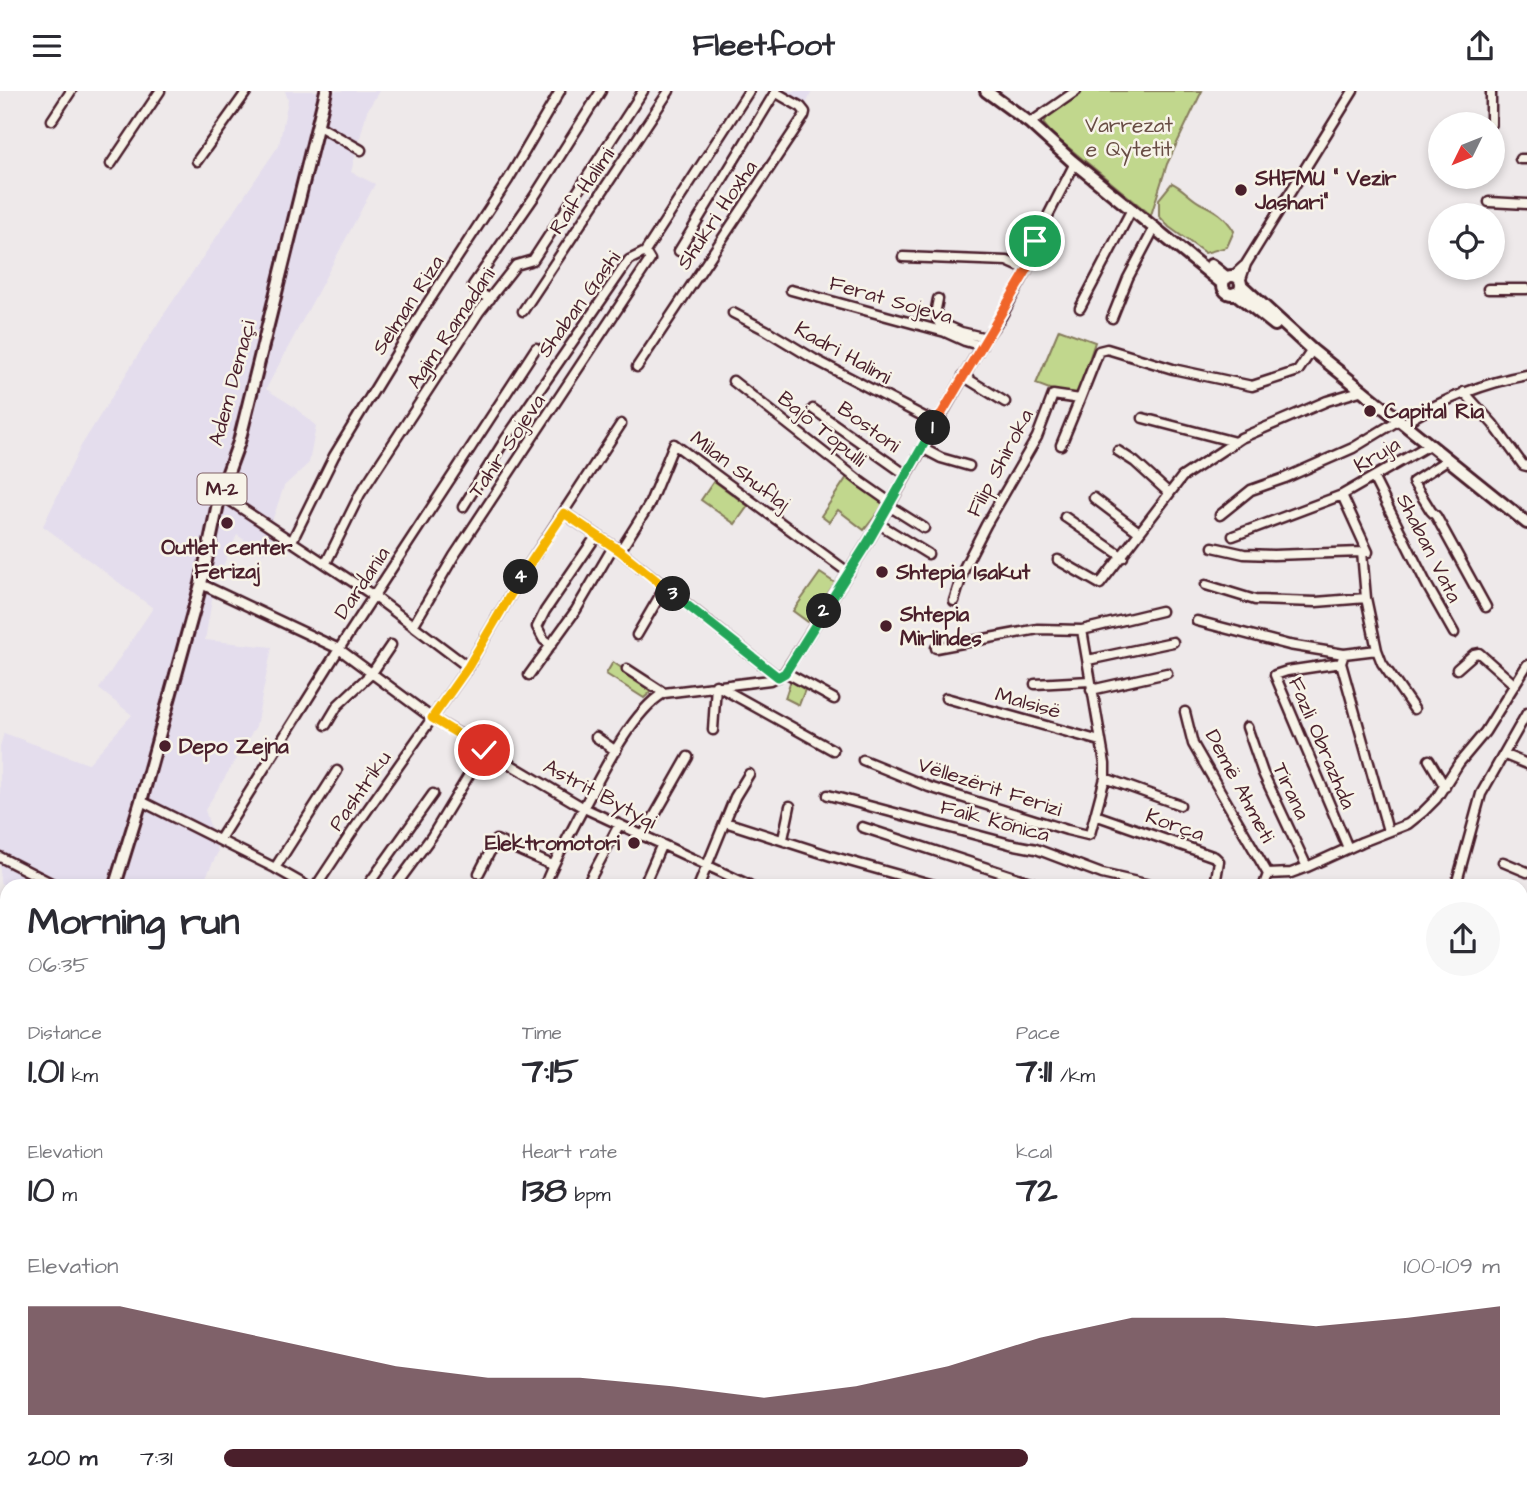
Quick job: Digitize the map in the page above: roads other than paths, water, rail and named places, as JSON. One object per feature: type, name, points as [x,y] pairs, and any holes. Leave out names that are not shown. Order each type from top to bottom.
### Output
[{"type":"main road","name":"Adem Demaçi","points":[[118,879],[201,584],[220,494],[239,442],[326,91]]},
{"type":"main road","points":[[986,91],[1030,123],[1157,229],[1164,231],[1233,283],[1527,523]]},
{"type":"street","points":[[52,120],[71,91]]},
{"type":"street","points":[[111,164],[160,91]]},
{"type":"street","points":[[197,161],[247,91]]},
{"type":"street","name":"Selman Riza","points":[[292,541],[334,456],[422,310],[508,180],[560,91]]},
{"type":"street","points":[[490,299],[476,291],[473,285],[534,197],[601,91]]},
{"type":"street","name":"Agim Ramadani","points":[[326,563],[360,494],[479,313],[516,265],[533,260],[643,91]]},
{"type":"street","name":"Raif Halimi","points":[[523,311],[669,91]]},
{"type":"street","name":"Shaban Gashi","points":[[463,507],[505,440],[629,260],[645,252],[750,91]]},
{"type":"street","name":"Shukri Hoxha","points":[[637,367],[804,116],[801,107],[775,91],[679,251]]},
{"type":"street","points":[[1030,123],[1076,91]]},
{"type":"street","points":[[1233,283],[1353,91]]},
{"type":"street","points":[[1491,91],[1492,112]]},
{"type":"street","points":[[317,125],[361,150]]},
{"type":"street","points":[[547,879],[552,865],[616,751],[653,699],[664,693],[770,680],[781,675],[849,573],[963,376],[1001,317],[1027,270],[1035,241],[1075,163]]},
{"type":"street","points":[[1489,202],[1527,204]]},
{"type":"street","points":[[1080,308],[1132,209]]},
{"type":"street","points":[[1112,318],[1128,278],[1157,229]]},
{"type":"street","name":"Tahir Sojeva","points":[[413,626],[454,556],[650,260],[645,252]]},
{"type":"street","points":[[903,257],[1006,261],[1027,270]]},
{"type":"street","points":[[1488,289],[1527,289]]},
{"type":"street","name":"Ferat Sojeva","points":[[791,290],[945,331],[965,341],[984,342]]},
{"type":"street","points":[[938,299],[938,321],[984,342]]},
{"type":"street","name":"Kadri Halimi","points":[[733,313],[936,423]]},
{"type":"street","name":"Dardania","points":[[220,839],[339,649],[536,348]]},
{"type":"street","points":[[1061,445],[1099,351],[1107,349],[1172,369],[1252,386],[1298,371],[1312,350]]},
{"type":"street","points":[[1220,515],[1251,490],[1353,448],[1431,407],[1464,392],[1527,375]]},
{"type":"street","points":[[963,376],[1005,402]]},
{"type":"street","name":"Bajo Topulli","points":[[733,381],[924,528]]},
{"type":"street","points":[[1058,560],[1100,584],[1182,477],[1235,442],[1276,421],[1363,390]]},
{"type":"street","points":[[1464,392],[1493,424],[1523,465],[1527,466]]},
{"type":"street","name":"Filip Shiroka","points":[[954,601],[965,566],[1037,437],[1053,395],[1080,399]]},
{"type":"street","name":"Bostoni","points":[[813,409],[905,474]]},
{"type":"street","points":[[1143,418],[1235,442]]},
{"type":"street","name":"Pashtriku","points":[[321,879],[468,667],[521,577],[621,424]]},
{"type":"street","name":"Milan Shuflaj","points":[[616,549],[649,505],[674,443],[849,573]]},
{"type":"street","name":"Kruja","points":[[1414,709],[1382,663],[1377,650],[1366,597],[1362,552],[1368,552],[1342,495],[1429,445]]},
{"type":"street","points":[[922,448],[941,458],[970,466]]},
{"type":"street","points":[[1118,451],[1135,462],[1169,493]]},
{"type":"street","points":[[1447,460],[1413,482],[1436,516],[1486,607]]},
{"type":"street","name":"Shaban Vata","points":[[1374,479],[1454,633]]},
{"type":"street","points":[[220,494],[374,596],[468,667]]},
{"type":"street","points":[[1233,536],[1342,495]]},
{"type":"street","points":[[1094,498],[1139,532]]},
{"type":"street","points":[[564,513],[616,549],[781,675],[835,699]]},
{"type":"street","points":[[1065,517],[1123,557]]},
{"type":"street","points":[[879,524],[928,554]]},
{"type":"street","points":[[551,645],[544,640],[537,627],[597,535]]},
{"type":"street","points":[[1213,547],[1254,555],[1362,552]]},
{"type":"street","points":[[529,675],[616,549]]},
{"type":"street","name":"Astrit Bytyqi","points":[[201,584],[339,649],[432,718],[584,808],[735,879]]},
{"type":"street","points":[[1206,585],[1255,600],[1316,602],[1366,597]]},
{"type":"street","points":[[637,635],[665,587]]},
{"type":"street","points":[[936,648],[1038,629],[1082,630],[1161,611]]},
{"type":"street","points":[[1197,621],[1289,645],[1344,654],[1377,650]]},
{"type":"street","points":[[1082,630],[1105,764],[1105,778],[1096,815]]},
{"type":"street","points":[[1088,660],[1173,642]]},
{"type":"street","points":[[326,725],[338,705],[372,673],[391,645]]},
{"type":"street","points":[[1457,669],[1474,654],[1479,653],[1515,685]]},
{"type":"street","points":[[1344,654],[1341,663],[1388,831]]},
{"type":"street","name":"Fazli Obrazhda","points":[[1341,663],[1275,675],[1348,848]]},
{"type":"street","points":[[1267,879],[1268,874],[1291,873],[1408,824],[1429,806],[1445,786],[1485,732],[1527,665]]},
{"type":"street","points":[[627,669],[664,693]]},
{"type":"street","points":[[1035,684],[1091,686],[1167,673]]},
{"type":"street","points":[[713,730],[716,685]]},
{"type":"street","points":[[716,685],[833,750]]},
{"type":"street","name":"Malsisë","points":[[946,698],[1100,741]]},
{"type":"street","name":"Demë Ahmeti","points":[[1185,712],[1193,744],[1268,874]]},
{"type":"street","points":[[1458,879],[1481,794],[1527,713]]},
{"type":"street","name":"Tirana","points":[[1247,727],[1263,773],[1307,867]]},
{"type":"street","points":[[596,737],[616,751]]},
{"type":"street","points":[[400,879],[432,836],[484,750]]},
{"type":"street","points":[[1505,755],[1527,764]]},
{"type":"street","points":[[643,836],[688,757]]},
{"type":"street","name":"Vëllezërit Ferizi","points":[[863,760],[929,787],[1088,835],[1096,815]]},
{"type":"street","points":[[1429,760],[1445,786]]},
{"type":"street","points":[[275,868],[337,771]]},
{"type":"street","points":[[702,879],[735,797],[749,774]]},
{"type":"street","points":[[1105,778],[1180,804]]},
{"type":"street","points":[[372,879],[433,794]]},
{"type":"street","name":"Faik Konica","points":[[828,795],[1037,849],[1102,874],[1124,879]]},
{"type":"street","points":[[141,801],[294,879]]},
{"type":"street","points":[[783,839],[790,806]]},
{"type":"street","name":"Korça","points":[[1096,815],[1215,857],[1219,861],[1216,879]]},
{"type":"street","points":[[725,822],[913,879]]},
{"type":"street","points":[[590,879],[619,825]]},
{"type":"street","points":[[862,827],[1021,879]]},
{"type":"street","points":[[479,873],[496,840],[552,865]]},
{"type":"street","points":[[647,879],[662,846]]},
{"type":"street","points":[[0,857],[43,879]]},
{"type":"street","points":[[1503,862],[1527,872]]},
{"type":"place","name":"SHFMU \" Vezir Jashari\"","points":[[1241,190]]},
{"type":"place","name":"Capital Ria","points":[[1370,411]]},
{"type":"place","name":"Outlet center Ferizaj","points":[[227,523]]},
{"type":"place","name":"Shtepia Isakut","points":[[882,572]]},
{"type":"place","name":"Shtepia Mirlindes","points":[[886,626]]},
{"type":"place","name":"Depo Zejna","points":[[165,746]]},
{"type":"place","name":"Elektromotori","points":[[634,843]]},
{"type":"park label","name":"Varrezat e Qytetit","points":[[1129,137]]}]
